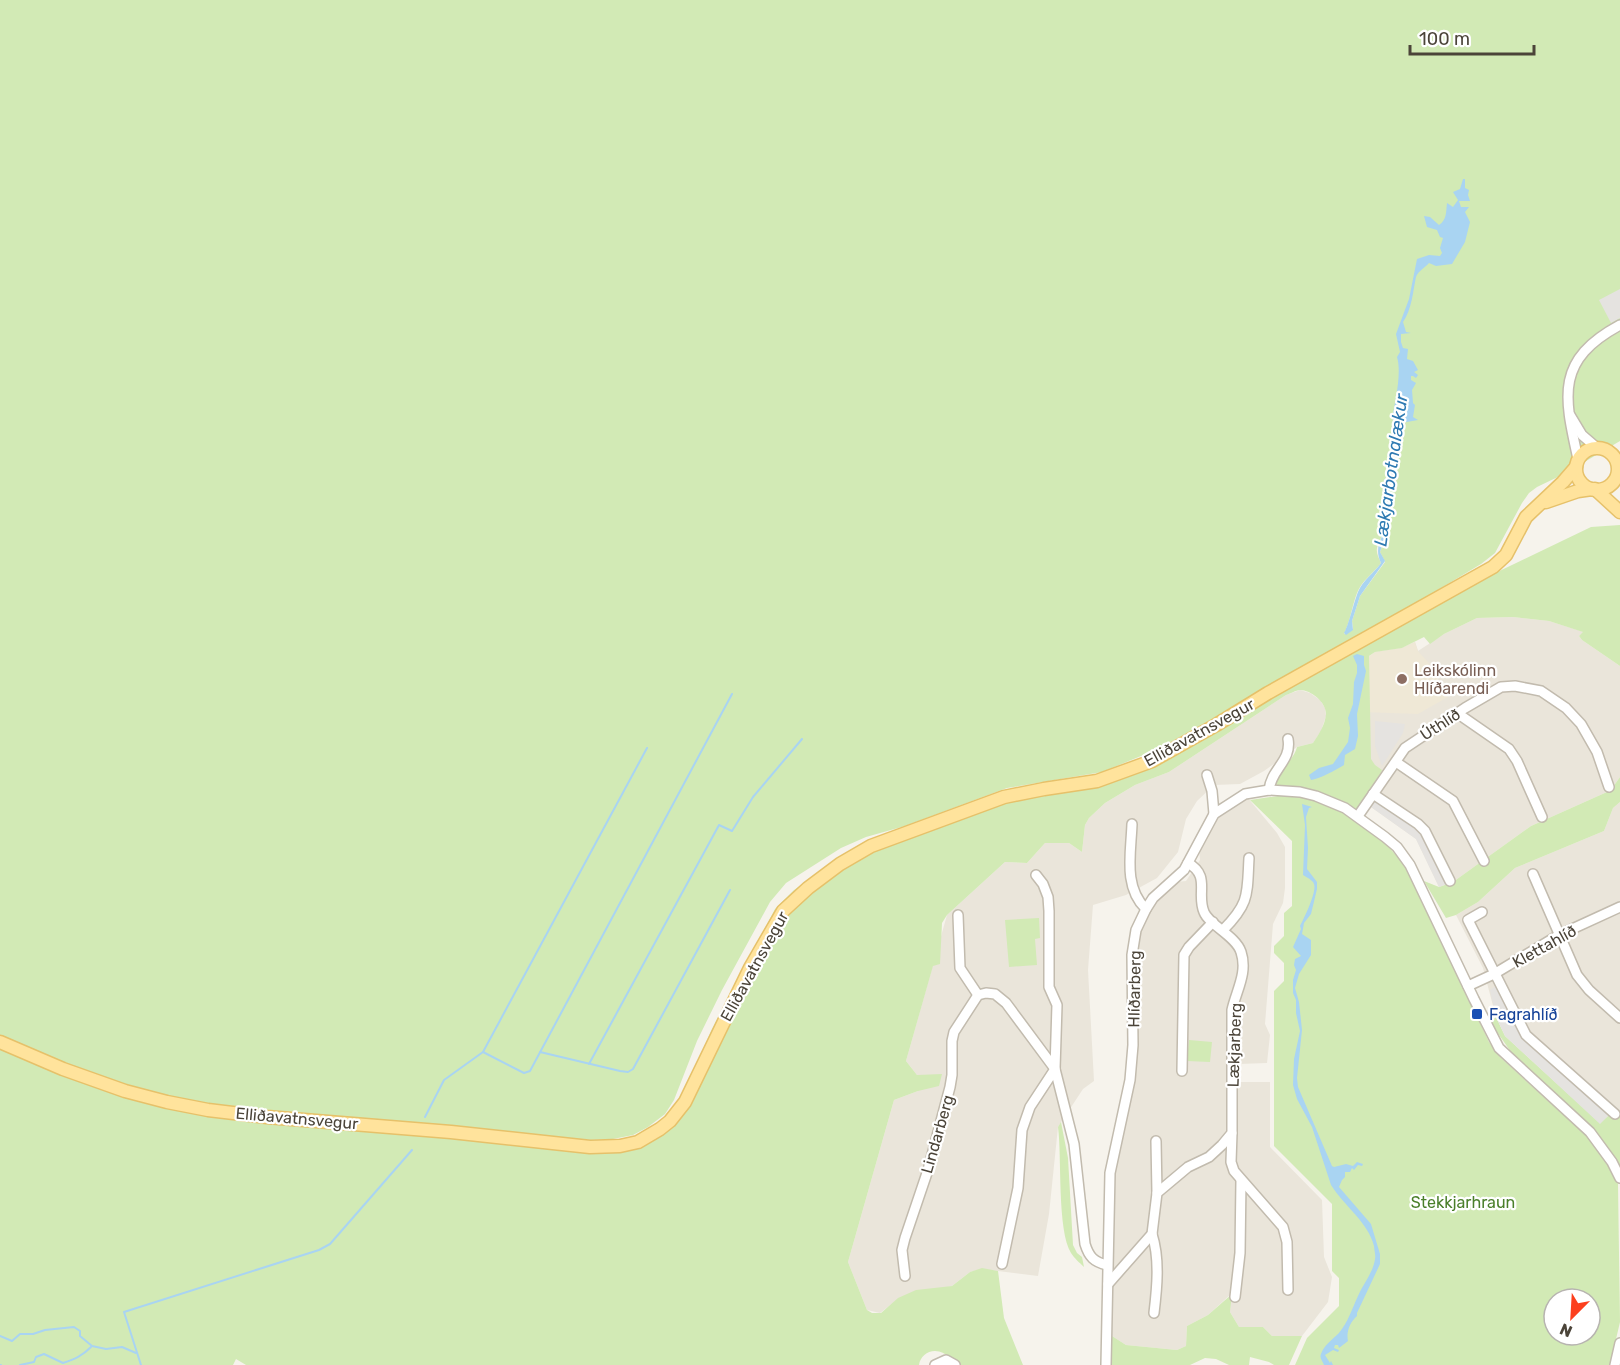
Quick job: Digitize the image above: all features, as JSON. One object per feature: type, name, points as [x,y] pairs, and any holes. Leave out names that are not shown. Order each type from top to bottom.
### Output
[{"type":"main road","points":[[1620,490],[1615,457],[1608,449],[1583,452],[1577,463],[1576,473],[1581,483],[1593,489],[1620,512]]},
{"type":"main road","name":"Elliðavatnsvegur","points":[[0,1042],[63,1069],[125,1091],[208,1110],[590,1147],[620,1146],[638,1142],[660,1129],[679,1110],[750,968],[778,918],[792,901],[823,876],[871,846],[1004,797],[1097,781],[1171,752],[1268,693],[1493,567],[1506,555],[1526,517],[1563,482],[1577,463]]},
{"type":"main road","points":[[1540,504],[1578,491],[1610,485],[1618,471]]},
{"type":"street","points":[[1577,463],[1568,413],[1569,380],[1581,355],[1599,337],[1620,325]]},
{"type":"street","points":[[1568,413],[1582,435],[1608,449]]},
{"type":"street","name":"Úthlíð","points":[[1358,816],[1405,748],[1456,713],[1501,687],[1515,686],[1541,691],[1566,708],[1581,724],[1597,752],[1609,787]]},
{"type":"street","points":[[1456,713],[1509,749],[1517,761],[1542,817]]},
{"type":"street","points":[[1269,790],[1274,775],[1287,757],[1290,748],[1288,739]]},
{"type":"street","points":[[1396,762],[1453,801],[1484,861]]},
{"type":"street","points":[[1207,775],[1215,814]]},
{"type":"street","name":"Hlíðarberg","points":[[1106,1365],[1110,1173],[1130,1080],[1133,1045],[1132,955],[1136,930],[1153,898],[1180,876],[1215,814],[1245,794],[1269,790],[1300,792],[1316,796],[1358,816],[1397,847],[1410,865],[1499,1048],[1590,1132],[1612,1162],[1620,1178]]},
{"type":"street","points":[[1373,794],[1425,831],[1450,880]]},
{"type":"street","points":[[1132,824],[1130,873],[1132,886],[1137,900],[1146,909]]},
{"type":"street","points":[[1223,930],[1243,907],[1249,858]]},
{"type":"street","name":"Lækjarberg","points":[[1188,863],[1197,868],[1201,877],[1205,916],[1223,930],[1241,951],[1242,981],[1234,997],[1232,1010],[1231,1162],[1241,1180],[1283,1227],[1287,1242],[1288,1290]]},
{"type":"street","points":[[1533,874],[1572,966],[1583,984],[1620,1018]]},
{"type":"street","points":[[1036,875],[1048,897],[1050,987],[1057,1005],[1055,1069],[1074,1144],[1085,1244],[1088,1255],[1097,1263],[1107,1265]]},
{"type":"street","name":"Klettahlíð","points":[[1468,986],[1494,974],[1559,935],[1620,907]]},
{"type":"street","points":[[1482,912],[1468,920],[1526,1035],[1615,1114]]},
{"type":"street","points":[[958,915],[960,968],[978,996],[986,993],[995,994],[1006,1003],[1055,1069]]},
{"type":"street","points":[[1182,1071],[1184,955],[1213,922]]},
{"type":"street","name":"Lindarberg","points":[[905,1276],[903,1250],[905,1238],[928,1170],[950,1087],[954,1032],[978,996]]},
{"type":"street","points":[[1002,1264],[1018,1188],[1023,1124],[1030,1107],[1055,1069]]},
{"type":"street","points":[[1157,1193],[1188,1167],[1209,1157],[1232,1133]]},
{"type":"street","points":[[1154,1313],[1157,1291],[1156,1259],[1152,1234],[1157,1193],[1156,1141]]},
{"type":"street","name":"Lækjarberg","points":[[1235,1297],[1240,1253],[1241,1180]]},
{"type":"street","points":[[1108,1284],[1152,1234]]},
{"type":"street","points":[[1615,1365],[1620,1343]]},
{"type":"street","points":[[935,1365],[946,1360],[955,1365]]},
{"type":"shaded area","points":[[1620,289],[1620,318],[1611,323],[1599,300]]},
{"type":"shaded area","points":[[1513,617],[1549,621],[1584,632],[1579,636],[1582,640],[1620,666],[1620,777],[1607,792],[1531,826],[1453,882],[1439,887],[1416,839],[1356,795],[1368,754],[1363,735],[1375,652],[1402,648],[1415,642],[1418,651],[1444,634],[1477,618]]},
{"type":"shaded area","name":"Leikskólinn Hlíðarendi","points":[[1415,642],[1418,651],[1428,662],[1448,697],[1418,714],[1362,712],[1368,657],[1375,652],[1402,648]]},
{"type":"shaded area","points":[[1300,690],[1320,700],[1325,708],[1326,716],[1321,731],[1313,743],[1297,747],[1264,771],[1240,784],[1214,785],[1197,801],[1186,819],[1178,852],[1157,878],[1126,895],[1093,905],[1088,970],[1094,1081],[1083,1089],[1058,1127],[1049,1214],[1038,1276],[982,1269],[970,1272],[952,1286],[898,1299],[880,1313],[867,1310],[848,1262],[894,1100],[918,1091],[917,1075],[906,1061],[947,915],[1005,862],[1027,863],[1045,843],[1069,843],[1082,852],[1085,825],[1105,803],[1135,785],[1169,772],[1286,695]]},
{"type":"shaded area","points":[[1375,721],[1405,724],[1403,733],[1382,766],[1375,746]]},
{"type":"shaded area","points":[[1243,792],[1277,833],[1285,847],[1285,888],[1283,903],[1273,924],[1265,1024],[1270,1035],[1267,1063],[1239,1064],[1238,1082],[1270,1082],[1270,1147],[1322,1200],[1324,1257],[1332,1277],[1328,1302],[1302,1336],[1272,1336],[1263,1327],[1239,1327],[1230,1312],[1231,1294],[1208,1315],[1187,1326],[1186,1346],[1177,1350],[1126,1345],[1112,1336],[1109,1198],[1129,1077],[1131,956],[1152,896],[1176,882],[1186,881],[1200,860],[1198,839],[1204,823],[1218,804]]},
{"type":"shaded area","points":[[1379,795],[1424,825],[1453,882],[1439,887],[1416,839],[1371,807]]},
{"type":"shaded area","points":[[1620,802],[1620,1115],[1600,1124],[1496,1017],[1483,968],[1456,915],[1478,902],[1515,868],[1604,831],[1613,808]]},
{"type":"shaded area","points":[[1502,982],[1519,1018],[1533,1037],[1608,1116],[1600,1124],[1505,1036],[1496,1017],[1490,990]]},
{"type":"green space","points":[[0,0],[1620,0],[1620,441],[1529,493],[1495,553],[1481,564],[1346,645],[1158,749],[1102,772],[1007,788],[905,826],[866,837],[841,848],[786,883],[770,902],[722,990],[697,1041],[674,1100],[665,1114],[648,1127],[633,1135],[590,1140],[210,1106],[122,1086],[0,1038]],"holes":[[[1410,420],[1401,423],[1394,474],[1388,489],[1389,524],[1380,552],[1385,562],[1360,596],[1352,621],[1353,629],[1344,634],[1359,588],[1381,563],[1377,550],[1386,524],[1383,515],[1387,498],[1384,479],[1387,479],[1394,456],[1392,444],[1399,423],[1396,421]]]},
{"type":"green space","name":"Stekkjarhraun","points":[[1620,525],[1620,666],[1582,640],[1579,636],[1583,632],[1549,621],[1513,617],[1477,618],[1444,634],[1430,644],[1424,637],[1402,648],[1375,652],[1369,656],[1371,759],[1382,770],[1357,809],[1350,815],[1382,839],[1407,868],[1489,1042],[1500,1057],[1592,1141],[1610,1166],[1618,1184],[1620,1322],[1610,1365],[1295,1365],[1307,1338],[1339,1306],[1339,1278],[1332,1271],[1332,1204],[1274,1146],[1274,991],[1284,981],[1284,963],[1274,953],[1274,946],[1284,936],[1284,913],[1292,906],[1292,841],[1250,800],[1278,796],[1278,785],[1274,784],[1279,774],[1292,758],[1297,747],[1313,743],[1323,726],[1326,714],[1321,701],[1313,694],[1300,690],[1286,695],[1169,772],[1135,785],[1105,803],[1085,825],[1082,852],[1069,843],[1045,843],[1027,863],[1005,862],[947,915],[942,923],[940,964],[933,966],[906,1061],[917,1075],[942,1074],[939,1086],[894,1100],[848,1262],[867,1310],[872,1313],[881,1313],[898,1298],[916,1290],[952,1286],[970,1272],[982,1268],[998,1271],[1004,1318],[1023,1365],[960,1365],[943,1353],[935,1351],[924,1355],[919,1365],[246,1365],[236,1359],[233,1365],[0,1365],[0,1046],[135,1098],[616,1148],[674,1115],[712,1029],[775,909],[794,890],[828,866],[991,802],[1102,781],[1462,589],[1591,527]]},
{"type":"green space","points":[[1620,777],[1620,802],[1613,808],[1604,831],[1515,868],[1478,902],[1446,918],[1424,881],[1439,887],[1453,882],[1531,826],[1607,792]]},
{"type":"green space","points":[[1039,918],[1040,938],[1035,939],[1037,965],[1009,967],[1005,920]]},
{"type":"green space","points":[[1496,1017],[1505,1036],[1600,1123],[1608,1116],[1620,1115],[1620,1170],[1579,1117],[1511,1052],[1490,1022]]},
{"type":"green space","points":[[1189,1040],[1212,1042],[1210,1062],[1187,1061]]},
{"type":"green space","points":[[1061,1122],[1068,1158],[1073,1245],[1082,1257],[1084,1267],[1071,1253],[1064,1228],[1058,1127]]},
{"type":"green space","points":[[1232,1294],[1230,1312],[1239,1327],[1263,1327],[1272,1336],[1302,1336],[1289,1365],[1274,1365],[1250,1357],[1249,1365],[1229,1365],[1216,1359],[1205,1358],[1190,1365],[1111,1365],[1112,1336],[1126,1345],[1177,1350],[1186,1346],[1187,1326],[1208,1315]]},
{"type":"water","name":"Lækjarbotnalækur","points":[[1465,179],[1465,188],[1469,190],[1470,201],[1459,201],[1461,207],[1469,207],[1465,212],[1470,222],[1465,242],[1452,264],[1436,266],[1429,263],[1418,273],[1410,306],[1403,322],[1406,332],[1411,333],[1401,334],[1401,342],[1403,348],[1408,349],[1407,359],[1413,361],[1418,370],[1414,372],[1418,375],[1416,378],[1411,376],[1411,380],[1416,383],[1412,390],[1415,405],[1413,417],[1418,420],[1401,423],[1394,474],[1388,489],[1389,524],[1380,552],[1385,561],[1360,596],[1352,621],[1353,630],[1346,635],[1344,633],[1358,592],[1381,563],[1378,548],[1386,526],[1383,515],[1387,498],[1384,479],[1387,479],[1394,456],[1392,444],[1399,423],[1392,419],[1398,379],[1397,357],[1400,352],[1396,334],[1409,299],[1417,259],[1429,255],[1440,256],[1442,253],[1440,248],[1443,238],[1437,230],[1427,227],[1424,216],[1430,217],[1439,225],[1442,223],[1446,215],[1447,203],[1453,207],[1458,200],[1453,192],[1460,189]]},
{"type":"water","points":[[1357,654],[1364,656],[1366,671],[1357,714],[1358,736],[1355,749],[1345,755],[1344,765],[1311,780],[1309,775],[1319,768],[1333,764],[1348,742],[1350,728],[1348,718],[1353,704],[1354,682],[1357,673],[1357,665],[1353,656]]},
{"type":"water","points":[[1302,804],[1312,807],[1309,808],[1306,817],[1307,869],[1317,882],[1317,889],[1311,914],[1304,923],[1302,934],[1311,940],[1311,955],[1299,974],[1295,988],[1302,1030],[1298,1087],[1332,1166],[1346,1164],[1353,1166],[1357,1162],[1363,1164],[1358,1165],[1354,1170],[1352,1168],[1350,1172],[1345,1172],[1345,1177],[1339,1187],[1371,1224],[1380,1254],[1380,1264],[1357,1316],[1349,1327],[1348,1341],[1339,1348],[1335,1345],[1334,1348],[1339,1350],[1338,1352],[1333,1350],[1325,1355],[1333,1365],[1324,1365],[1321,1358],[1322,1351],[1345,1324],[1372,1269],[1375,1256],[1374,1246],[1367,1229],[1331,1185],[1312,1127],[1297,1099],[1293,1085],[1294,1059],[1300,1031],[1293,980],[1296,970],[1295,959],[1301,956],[1293,947],[1314,893],[1314,884],[1303,875],[1305,825]]},
{"type":"waterway","points":[[483,1052],[524,1073],[530,1071],[732,694]]},
{"type":"waterway","points":[[589,1064],[719,825],[732,831],[753,797],[802,739]]},
{"type":"waterway","points":[[425,1117],[444,1080],[483,1052],[647,748]]},
{"type":"waterway","points":[[540,1052],[620,1071],[628,1072],[633,1069],[730,890]]},
{"type":"waterway","points":[[141,1365],[124,1312],[319,1250],[330,1244],[412,1150]]},
{"type":"waterway","points":[[0,1336],[12,1341],[20,1334],[74,1327],[80,1331],[80,1336],[92,1346],[106,1349],[122,1347],[136,1353]]},
{"type":"waterway","points":[[20,1365],[34,1362],[36,1357],[44,1354],[63,1363],[78,1357],[91,1347]]},
{"type":"place","name":"Leikskólinn Hlíðarendi","points":[[1402,679]]},
{"type":"place","name":"Fagrahlíð","points":[[1477,1014]]}]
